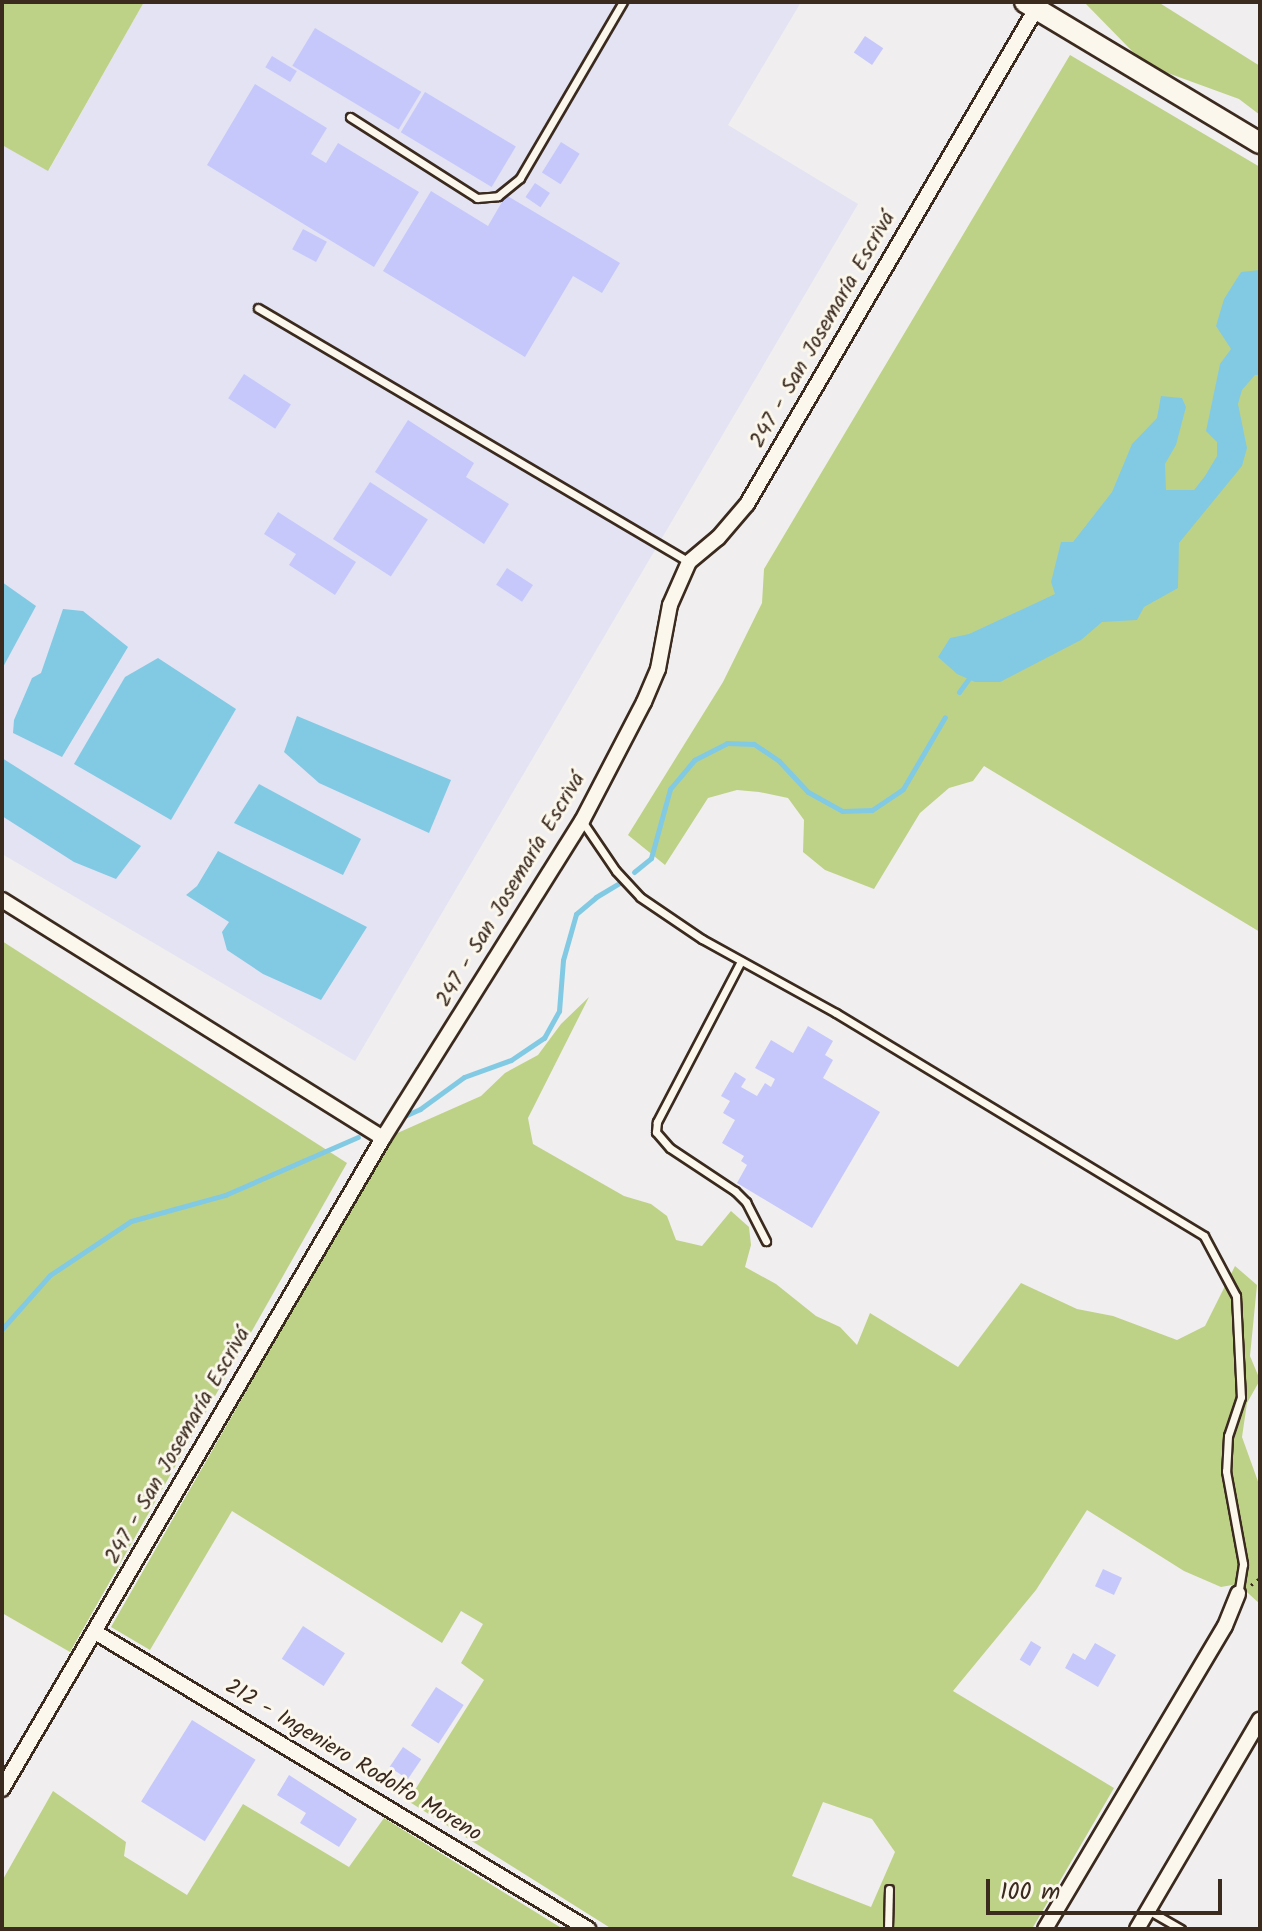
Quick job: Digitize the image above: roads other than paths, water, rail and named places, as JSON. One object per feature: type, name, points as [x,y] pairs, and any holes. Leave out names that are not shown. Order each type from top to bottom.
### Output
[{"type":"main road","points":[[1034,4],[1260,143]]},
{"type":"street","name":"247 - San Josemaría Escrivá","points":[[2,1789],[383,1138],[582,821],[658,669],[670,605],[689,562],[718,538],[747,504],[1034,4]]},
{"type":"street","points":[[2,900],[383,1138]]},
{"type":"street","points":[[1045,1929],[1225,1626],[1238,1594]]},
{"type":"street","name":"212 - Ingeniero Rodolfo Moreno","points":[[95,1632],[588,1929]]},
{"type":"street","points":[[1137,1929],[1260,1719]]},
{"type":"lane","points":[[350,117],[477,198],[498,196],[520,178],[623,2]]},
{"type":"lane","points":[[258,308],[689,562]]},
{"type":"lane","points":[[582,821],[616,871],[640,897],[741,961],[849,1021],[1204,1236],[1236,1296],[1241,1397],[1228,1436],[1226,1471],[1243,1564],[1238,1594]]},
{"type":"lane","points":[[741,961],[657,1122],[656,1132],[670,1148],[735,1191],[746,1202],[766,1241]]},
{"type":"lane","points":[[888,1929],[889,1889]]},
{"type":"lane","points":[[1148,1910],[1181,1929]]},
{"type":"water","points":[[1260,270],[1260,375],[1255,375],[1242,390],[1238,404],[1247,448],[1242,466],[1179,543],[1178,588],[1144,607],[1137,620],[1102,622],[1081,640],[1000,682],[975,682],[957,674],[938,657],[950,638],[969,634],[1055,594],[1051,582],[1061,542],[1073,542],[1112,492],[1132,444],[1157,418],[1161,396],[1182,398],[1186,407],[1176,445],[1165,464],[1166,490],[1194,490],[1205,476],[1217,456],[1217,442],[1206,431],[1220,364],[1231,349],[1216,326],[1224,299],[1241,272]]},
{"type":"water","points":[[2,582],[36,606],[2,669]]},
{"type":"water","points":[[63,609],[83,611],[128,647],[62,757],[13,733],[14,720],[32,678],[41,673]]},
{"type":"water","points":[[158,658],[236,709],[171,820],[74,764],[125,677]]},
{"type":"water","points":[[297,716],[451,780],[429,833],[319,783],[284,752]]},
{"type":"water","points":[[2,758],[141,846],[116,879],[74,862],[2,816]]},
{"type":"water","points":[[259,784],[361,839],[343,875],[234,823]]},
{"type":"water","points":[[218,851],[367,927],[321,1000],[263,974],[227,950],[222,932],[229,922],[186,895],[197,886]]},
{"type":"waterway","points":[[959,692],[972,674]]},
{"type":"waterway","points":[[634,872],[651,858],[670,789],[694,760],[727,743],[754,744],[779,761],[808,792],[842,811],[872,810],[903,789],[945,717]]},
{"type":"waterway","points":[[400,1118],[420,1109],[464,1077],[511,1060],[544,1038],[559,1011],[563,960],[576,914],[621,882]]},
{"type":"waterway","points":[[2,1329],[50,1275],[131,1221],[225,1195],[358,1137]]}]
